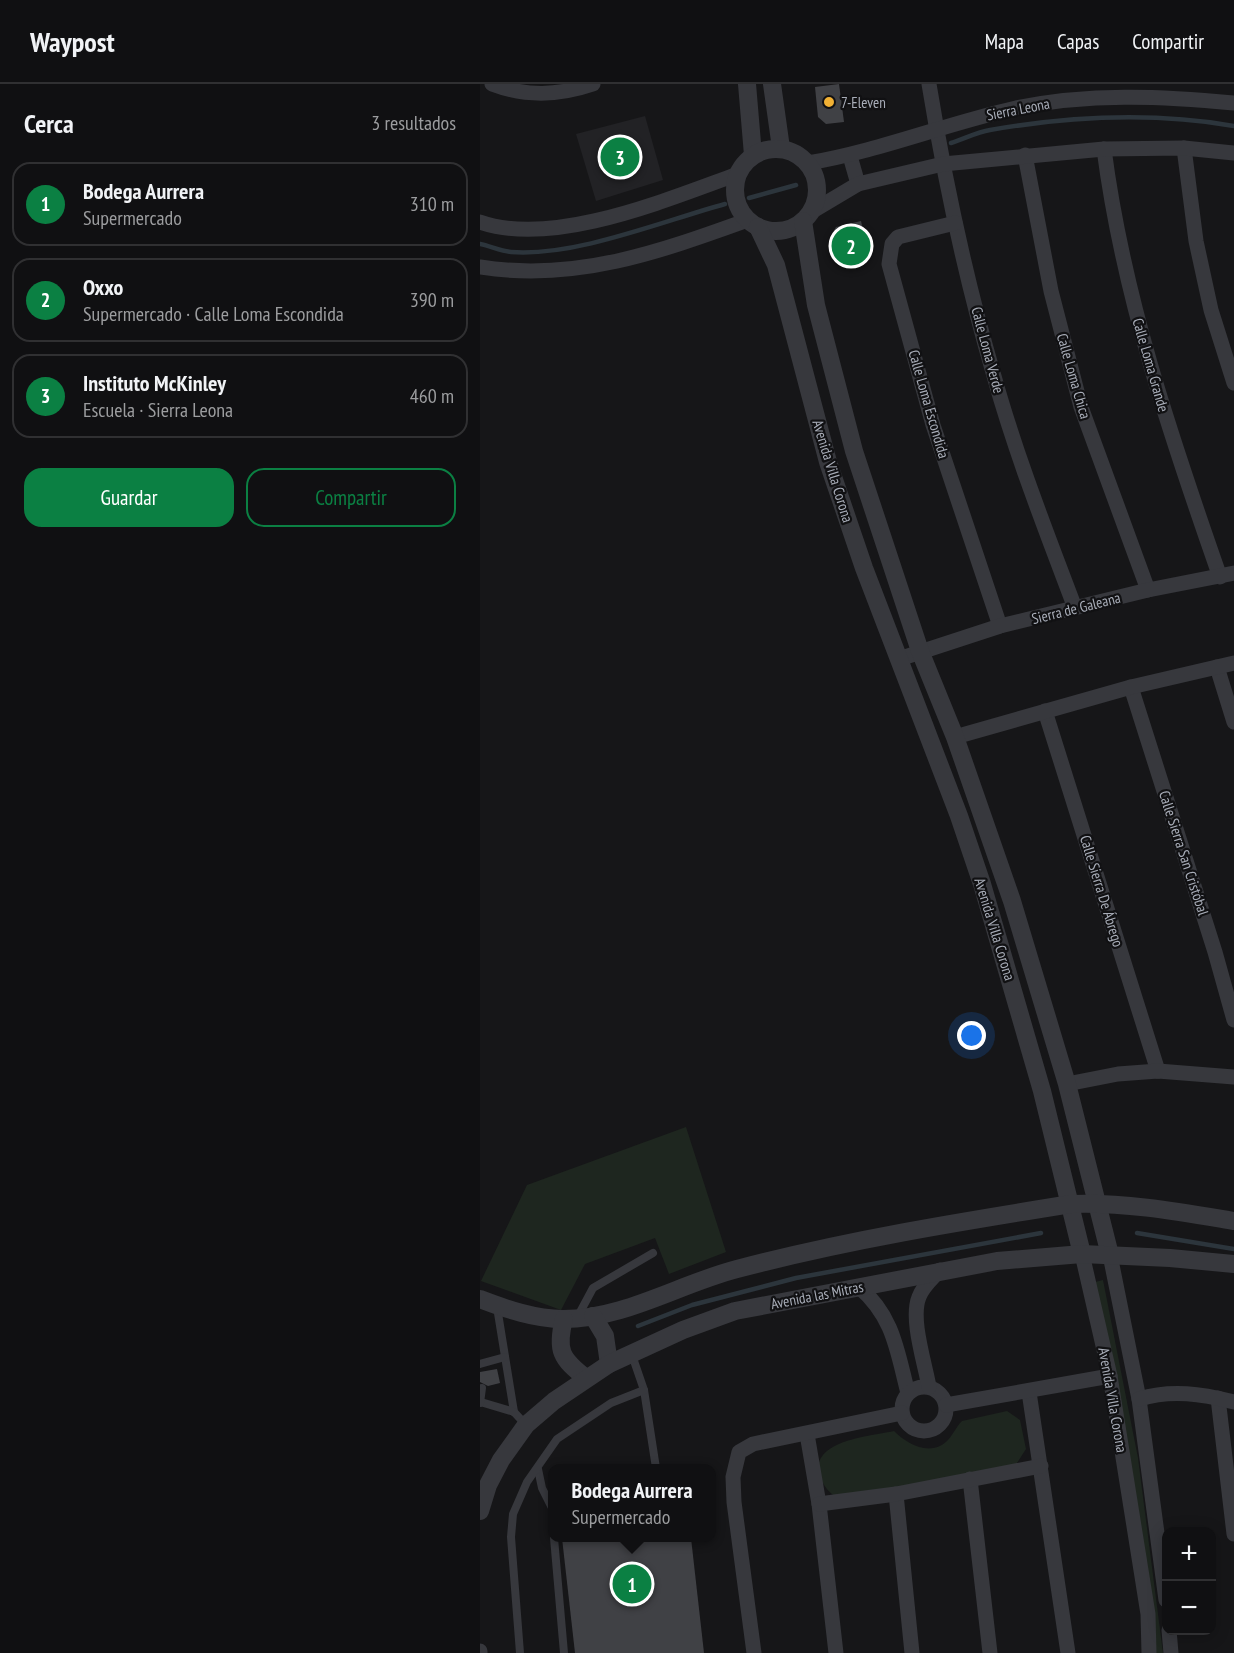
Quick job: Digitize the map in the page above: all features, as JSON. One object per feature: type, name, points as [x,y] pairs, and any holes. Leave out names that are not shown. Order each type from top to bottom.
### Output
[{"type":"street","points":[[492,84],[551,95],[586,85]]},
{"type":"street","points":[[747,84],[753,155]]},
{"type":"street","points":[[772,84],[781,148]]},
{"type":"street","name":"Calle Loma Verde","points":[[929,84],[955,223],[994,377],[1028,483],[1075,608]]},
{"type":"street","points":[[1072,84],[1085,97]]},
{"type":"street","name":"Sierra Leona","points":[[808,163],[850,156],[936,128],[1017,108],[1085,97],[1107,90],[1182,91],[1234,103]]},
{"type":"street","points":[[807,216],[817,196],[816,179],[808,163],[796,153],[781,148],[767,149],[753,155],[738,174],[735,190],[738,206],[753,223],[773,231],[789,229],[858,184],[943,164],[1104,148],[1184,148],[1234,153]]},
{"type":"street","name":"Calle Loma Grande","points":[[1104,148],[1122,263],[1150,365],[1227,575]]},
{"type":"street","points":[[1184,148],[1196,241],[1211,310],[1234,383]]},
{"type":"street","name":"Calle Loma Chica","points":[[1025,155],[1051,291],[1078,396],[1148,590]]},
{"type":"street","points":[[850,156],[858,184]]},
{"type":"street","points":[[480,222],[520,229],[584,223],[631,210],[738,174]]},
{"type":"street","name":"Avenida Villa Corona","points":[[807,216],[816,305],[854,451],[920,651],[955,737],[1012,901],[1067,1084],[1110,1255],[1139,1399],[1164,1581]]},
{"type":"street","points":[[480,267],[513,272],[547,273],[590,268],[753,223]]},
{"type":"street","name":"Avenida Villa Corona","points":[[753,223],[776,265],[828,462],[864,568],[956,806],[982,884],[1039,1080],[1071,1204],[1110,1376],[1148,1614],[1149,1653]]},
{"type":"street","name":"Calle Loma Escondida","points":[[955,223],[898,237],[892,244],[890,264],[933,425],[1000,626]]},
{"type":"street","name":"Sierra de Galeana","points":[[899,658],[1000,626],[1148,590],[1227,575]]},
{"type":"street","points":[[955,737],[1131,687],[1234,663]]},
{"type":"street","points":[[1217,667],[1234,722]]},
{"type":"street","name":"Calle Sierra San Cristóbal","points":[[1131,687],[1215,952],[1234,1020]]},
{"type":"street","name":"Calle Sierra De Ábrego","points":[[1045,711],[1158,1071]]},
{"type":"street","points":[[1067,1084],[1118,1074],[1158,1071],[1234,1077]]},
{"type":"street","points":[[488,1302],[535,1316],[578,1317],[638,1304],[719,1274],[774,1259],[920,1228],[1071,1204],[1096,1203],[1175,1211],[1234,1221]]},
{"type":"street","name":"Avenida las Mitras","points":[[480,1511],[488,1485],[520,1419],[609,1364],[735,1311],[940,1270],[997,1261],[1082,1254],[1234,1264]]},
{"type":"street","points":[[929,1387],[917,1324],[920,1296],[940,1270]]},
{"type":"street","points":[[859,1287],[879,1306],[892,1329],[908,1393]]},
{"type":"street","points":[[578,1317],[605,1336],[609,1364]]},
{"type":"street","points":[[578,1317],[559,1337],[562,1356],[568,1364],[586,1378]]},
{"type":"street","points":[[892,1329],[917,1324]]},
{"type":"street","points":[[946,1405],[1110,1376]]},
{"type":"street","points":[[929,1387],[940,1393],[946,1405],[945,1419],[928,1431],[921,1431],[909,1425],[902,1413],[902,1406],[908,1393],[914,1389],[929,1387]]},
{"type":"street","points":[[1029,1392],[1068,1653]]},
{"type":"street","points":[[1139,1399],[1153,1395],[1187,1393],[1234,1402]]},
{"type":"street","points":[[1218,1398],[1234,1534]]},
{"type":"street","points":[[754,1653],[733,1477],[739,1452],[753,1444],[902,1413]]},
{"type":"street","points":[[807,1434],[819,1504],[836,1653]]},
{"type":"street","points":[[819,1504],[896,1494],[1041,1466]]},
{"type":"street","points":[[970,1479],[990,1653]]},
{"type":"street","points":[[896,1494],[912,1653]]},
{"type":"street","points":[[1169,1635],[1171,1653]]},
{"type":"lane","points":[[578,1317],[593,1288],[653,1253]]},
{"type":"lane","points":[[488,1302],[505,1357],[520,1419]]},
{"type":"lane","points":[[632,1353],[644,1390],[655,1464]]},
{"type":"lane","points":[[480,1364],[505,1357]]},
{"type":"lane","points":[[482,1388],[481,1402],[520,1419]]},
{"type":"lane","points":[[520,1653],[511,1537],[513,1514],[527,1482],[557,1439],[610,1403],[644,1390]]},
{"type":"lane","points":[[538,1469],[542,1488],[548,1500]]},
{"type":"lane","points":[[554,1542],[564,1653]]},
{"type":"shaded area","points":[[645,116],[663,180],[596,201],[576,134]]},
{"type":"shaded area","points":[[686,1127],[726,1252],[669,1274],[655,1238],[585,1264],[561,1310],[481,1281],[527,1185]]},
{"type":"shaded area","points":[[1103,1280],[1138,1458],[1163,1653],[1152,1653],[1095,1282]]},
{"type":"shaded area","points":[[1007,1411],[1020,1420],[1026,1449],[1017,1463],[1010,1467],[842,1501],[827,1489],[820,1477],[820,1461],[825,1453],[846,1441],[894,1431],[912,1444],[933,1448],[947,1441],[962,1421]]},
{"type":"building","name":"7-Eleven","points":[[839,84],[844,122],[826,124],[818,117],[815,87]]},
{"type":"building","points":[[861,221],[869,256],[839,260],[831,236],[836,227]]},
{"type":"building","points":[[497,1369],[500,1383],[488,1386],[480,1382],[480,1372]]},
{"type":"building","points":[[562,1542],[691,1542],[704,1653],[575,1653]]},
{"type":"waterway","points":[[951,143],[990,130],[1081,119],[1143,117],[1234,126]]},
{"type":"waterway","points":[[749,198],[796,185]]},
{"type":"waterway","points":[[480,244],[511,252],[563,249],[619,236],[725,204]]},
{"type":"waterway","points":[[638,1326],[692,1305],[796,1278],[1041,1233]]},
{"type":"waterway","points":[[1137,1233],[1234,1249]]},
{"type":"place","name":"7-Eleven","points":[[829,102]]},
{"type":"place","name":"Instituto McKinley","points":[[620,157]]},
{"type":"place","name":"Oxxo","points":[[851,246]]},
{"type":"place","name":"Bodega Aurrera","points":[[632,1584]]}]
